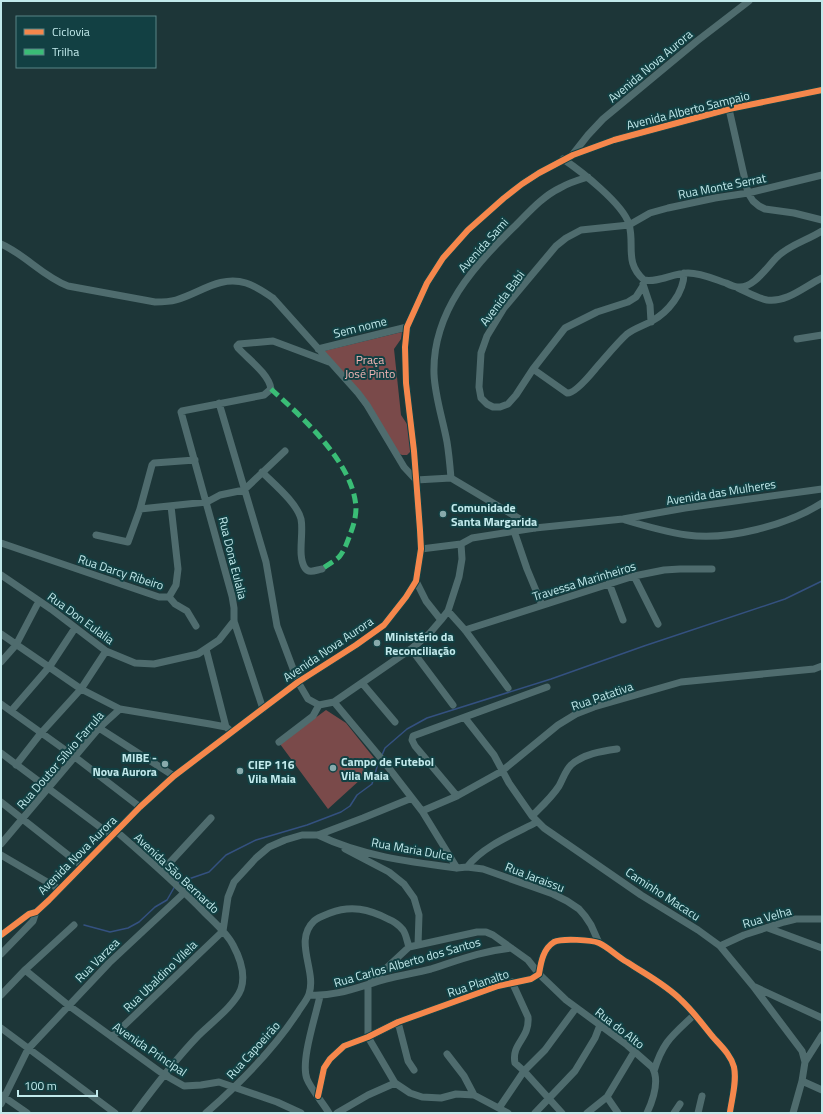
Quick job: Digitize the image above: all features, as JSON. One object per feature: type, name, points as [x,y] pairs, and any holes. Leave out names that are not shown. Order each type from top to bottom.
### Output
[{"type":"street","name":"Avenida Nova Aurora","points":[[573,155],[588,135],[603,119],[697,41],[749,1]]},
{"type":"street","name":"Avenida Alberto Sampaio","points":[[563,160],[614,140],[729,109],[822,90]]},
{"type":"street","points":[[729,109],[748,193],[753,201],[765,209],[794,213],[822,220]]},
{"type":"street","name":"Avenida Nova Aurora","points":[[1,935],[29,914],[36,912],[50,900],[140,807],[229,730],[263,709],[298,682],[384,625],[406,597],[416,581],[421,549],[414,451],[405,372],[407,327],[427,283],[443,258],[468,230],[522,184],[563,160]]},
{"type":"street","points":[[563,160],[588,177],[611,200],[626,218],[629,224],[632,263],[643,283],[650,305],[651,322]]},
{"type":"street","name":"Rua Monte Serrat","points":[[629,224],[646,215],[668,208],[748,193],[822,175]]},
{"type":"street","name":"Avenida Sami","points":[[451,478],[447,442],[437,402],[434,374],[436,348],[448,308],[473,270],[490,249],[522,219],[559,188],[588,177]]},
{"type":"street","name":"Avenida Babi","points":[[629,224],[581,230],[566,238],[504,308],[487,336],[481,353],[478,387],[481,398],[493,407],[500,408],[508,404],[565,328],[597,312],[628,302],[636,297],[643,283]]},
{"type":"street","points":[[738,288],[747,286],[753,282],[778,255],[822,231]]},
{"type":"street","points":[[1,244],[15,251],[57,282],[68,286],[155,302],[177,300],[222,282],[233,281],[245,283],[258,288],[273,298],[347,380],[367,405],[397,455],[416,480],[451,478],[536,528]]},
{"type":"street","points":[[643,283],[684,273],[704,275],[767,300],[777,300],[785,298],[822,278]]},
{"type":"street","points":[[533,369],[569,393],[588,378],[622,339],[633,329],[651,322],[662,314],[677,297],[683,285],[684,273]]},
{"type":"street","name":"Sem nome","points":[[318,349],[407,327]]},
{"type":"street","points":[[797,338],[822,334]]},
{"type":"street","points":[[330,362],[273,341],[262,341],[238,345],[238,348],[259,369],[269,382],[271,389],[269,393],[264,395],[219,403],[266,562],[277,626],[298,682],[308,699],[319,705],[334,702],[411,649],[429,634],[448,611],[461,568],[461,544]]},
{"type":"street","name":"Rua Dona Eulalia","points":[[219,403],[181,412],[232,596],[234,621],[263,709]]},
{"type":"street","points":[[140,509],[207,502],[220,495],[244,490],[285,451]]},
{"type":"street","points":[[397,455],[407,457],[414,451]]},
{"type":"street","points":[[96,535],[128,542],[140,509],[152,465],[154,463],[195,460]]},
{"type":"street","points":[[262,472],[298,512],[302,526],[302,554],[306,570],[310,571],[322,569]]},
{"type":"street","name":"Avenida das Mulheres","points":[[421,549],[461,544],[472,538],[536,528],[623,519],[685,508],[822,489]]},
{"type":"street","name":"Avenida das Mulheres","points":[[623,519],[686,535],[717,536],[760,529],[800,515],[822,503]]},
{"type":"street","name":"Rua Darcy Ribeiro","points":[[1,543],[159,598],[170,597],[176,585],[178,569],[171,506]]},
{"type":"street","points":[[514,532],[542,605]]},
{"type":"street","name":"Travessa Marinheiros","points":[[465,630],[634,576],[664,570],[712,569]]},
{"type":"street","name":"Rua Don Eulalia","points":[[1,576],[39,601],[106,651],[135,663],[154,664],[198,654],[219,640],[234,621]]},
{"type":"street","points":[[634,576],[658,624]]},
{"type":"street","points":[[416,581],[426,601],[441,620]]},
{"type":"street","points":[[609,583],[623,620]]},
{"type":"street","points":[[170,597],[175,604],[187,611],[196,626]]},
{"type":"street","points":[[1,662],[16,645],[39,601]]},
{"type":"street","points":[[448,611],[465,630],[508,688]]},
{"type":"street","points":[[11,711],[50,666],[75,628]]},
{"type":"street","points":[[1,634],[50,666],[81,689],[120,709],[229,730],[206,649]]},
{"type":"street","points":[[411,649],[453,705]]},
{"type":"street","points":[[16,765],[41,733],[81,689],[106,651]]},
{"type":"street","name":"Rua Patativa","points":[[422,811],[457,796],[502,771],[558,725],[576,714],[681,682],[696,679],[814,669],[822,666]]},
{"type":"street","points":[[362,683],[395,722]]},
{"type":"street","points":[[457,796],[415,746],[412,740],[413,736],[547,687]]},
{"type":"street","points":[[334,702],[385,763],[422,811],[457,868]]},
{"type":"street","points":[[1,704],[75,757],[140,807]]},
{"type":"street","points":[[279,742],[312,716],[316,712],[319,705]]},
{"type":"street","name":"Rua Doutor Sílvio Farrula","points":[[1,844],[99,728],[120,709]]},
{"type":"street","name":"Caminho Macacu","points":[[465,718],[494,755],[509,783],[537,822],[642,895],[698,930],[720,946],[754,986],[798,1044],[805,1062]]},
{"type":"street","points":[[99,728],[174,776]]},
{"type":"street","points":[[532,816],[558,786],[572,764],[596,753],[617,749]]},
{"type":"street","name":"Avenida São Bernardo","points":[[1,753],[114,834],[162,871],[184,890],[223,931],[233,944],[239,958],[243,978],[241,989],[236,997],[163,1074],[135,1113]]},
{"type":"street","name":"Avenida São Bernardo","points":[[223,931],[228,897],[234,882],[244,870],[269,847],[302,835],[318,835],[370,816],[412,798]]},
{"type":"street","points":[[1,802],[82,866]]},
{"type":"street","points":[[162,871],[211,818]]},
{"type":"street","points":[[467,867],[472,859],[485,849],[537,822]]},
{"type":"street","name":"Rua Maria Dulce","points":[[318,835],[334,843],[386,858],[457,868]]},
{"type":"street","points":[[334,843],[389,872],[404,884],[414,898],[419,915],[418,945]]},
{"type":"street","points":[[1,855],[60,890]]},
{"type":"street","name":"Rua Jaraissu","points":[[457,868],[467,867],[483,869],[526,884],[567,901],[579,909],[585,916],[599,943]]},
{"type":"street","name":"Rua Varzea","points":[[1,1104],[2,1095],[28,1049],[109,963],[184,890]]},
{"type":"street","points":[[309,995],[310,981],[305,941],[308,929],[314,921],[322,916],[350,908],[362,908],[376,912],[393,921],[402,929],[409,947],[368,985],[368,1037],[395,1084],[410,1093],[422,1097],[441,1098],[456,1094],[474,1095],[508,1113]]},
{"type":"street","name":"Avenida Nova Aurora","points":[[1,953],[33,921],[36,912]]},
{"type":"street","name":"Rua Velha","points":[[720,946],[744,935],[784,922],[796,919],[822,919]]},
{"type":"street","points":[[1,995],[25,970],[74,925]]},
{"type":"street","points":[[768,928],[822,948]]},
{"type":"street","name":"Rua Ubaldino Vilela","points":[[112,1037],[223,931]]},
{"type":"street","name":"Rua do Alto","points":[[409,947],[477,932],[486,932],[493,935],[528,960],[539,974],[566,1000],[634,1052],[652,1067],[654,1071]]},
{"type":"street","points":[[539,974],[545,952],[554,942],[565,940],[599,943],[669,989],[681,1000],[727,1053],[734,1067],[734,1091],[730,1112]]},
{"type":"street","name":"Rua Carlos Alberto dos Santos","points":[[309,995],[320,996],[350,991],[386,979],[425,971],[482,952],[511,948]]},
{"type":"street","name":"Avenida Principal","points":[[25,970],[68,1005],[163,1074],[184,1086],[219,1082],[276,1102],[301,1113]]},
{"type":"street","name":"Rua Planalto","points":[[318,1096],[324,1068],[330,1059],[344,1046],[368,1037],[398,1022],[498,986],[531,979],[539,974]]},
{"type":"street","points":[[512,982],[528,1017],[526,1032],[514,1052],[515,1064],[524,1071],[550,1098],[562,1113]]},
{"type":"street","points":[[754,986],[822,1018]]},
{"type":"street","name":"Rua Capoeirão","points":[[206,1113],[257,1063],[288,1027],[309,995]]},
{"type":"street","points":[[320,996],[306,1051],[304,1072],[307,1080],[329,1113]]},
{"type":"street","points":[[499,1108],[524,1071],[549,1045],[576,1008]]},
{"type":"street","points":[[647,1113],[656,1082],[654,1071],[658,1057],[665,1044],[694,1015]]},
{"type":"street","points":[[398,1022],[406,1054],[414,1070]]},
{"type":"street","points":[[535,1113],[575,1071],[595,1038],[600,1025]]},
{"type":"street","points":[[1,1028],[115,1113]]},
{"type":"street","points":[[794,1113],[805,1062],[822,1035]]},
{"type":"street","points":[[587,1113],[607,1097],[634,1052]]},
{"type":"street","points":[[447,1054],[461,1070],[474,1095]]},
{"type":"street","points":[[802,1081],[822,1090]]},
{"type":"street","points":[[337,1113],[368,1095],[395,1084]]},
{"type":"street","points":[[2,1095],[27,1113]]},
{"type":"street","points":[[698,1113],[702,1096]]},
{"type":"street","points":[[607,1097],[618,1113]]},
{"type":"street","points":[[674,1113],[680,1104]]},
{"type":"green space","name":"Praça José Pinto","points":[[402,332],[401,339],[394,349],[401,415],[407,424],[411,451],[407,455],[398,453],[324,351]]},
{"type":"green space","name":"Campo de Futebol Vila Maia","points":[[326,710],[346,723],[374,758],[361,779],[328,809],[280,744]]},
{"type":"waterway","points":[[382,755],[385,748],[407,729],[427,718],[551,679],[785,599],[822,581]]},
{"type":"waterway","points":[[177,883],[209,872],[226,855],[256,840],[307,825],[341,812],[350,806],[357,795],[372,784],[379,760]]},
{"type":"waterway","points":[[84,925],[110,932],[128,928],[139,922],[155,907],[167,900],[175,886]]},
{"type":"marked path","points":[[271,389],[297,413],[324,442],[346,474],[353,491],[356,514],[347,542],[339,557],[322,569]]},
{"type":"cycle path","points":[[1,935],[29,914],[36,912],[140,807],[174,776],[298,682],[356,645],[384,625],[406,597],[416,581],[421,549],[414,451],[406,383],[405,347],[407,327],[427,283],[443,258],[468,230],[522,184],[573,155],[614,140],[729,109],[822,90]]},
{"type":"cycle path","points":[[318,1096],[324,1068],[330,1059],[344,1046],[368,1037],[398,1022],[498,986],[531,979],[539,974],[543,956],[547,948],[554,942],[563,940],[584,940],[599,943],[675,994],[690,1009],[725,1051],[733,1063],[735,1078],[730,1112]]},
{"type":"place","name":"Comunidade Santa Margarida","points":[[443,514]]},
{"type":"place","name":"Ministério da Reconciliação","points":[[377,643]]},
{"type":"place","name":"MIBE - Nova Aurora","points":[[165,764]]},
{"type":"place","name":"Campo de Futebol Vila Maia","points":[[333,768]]},
{"type":"place","name":"CIEP 116 Vila Maia","points":[[240,771]]}]
